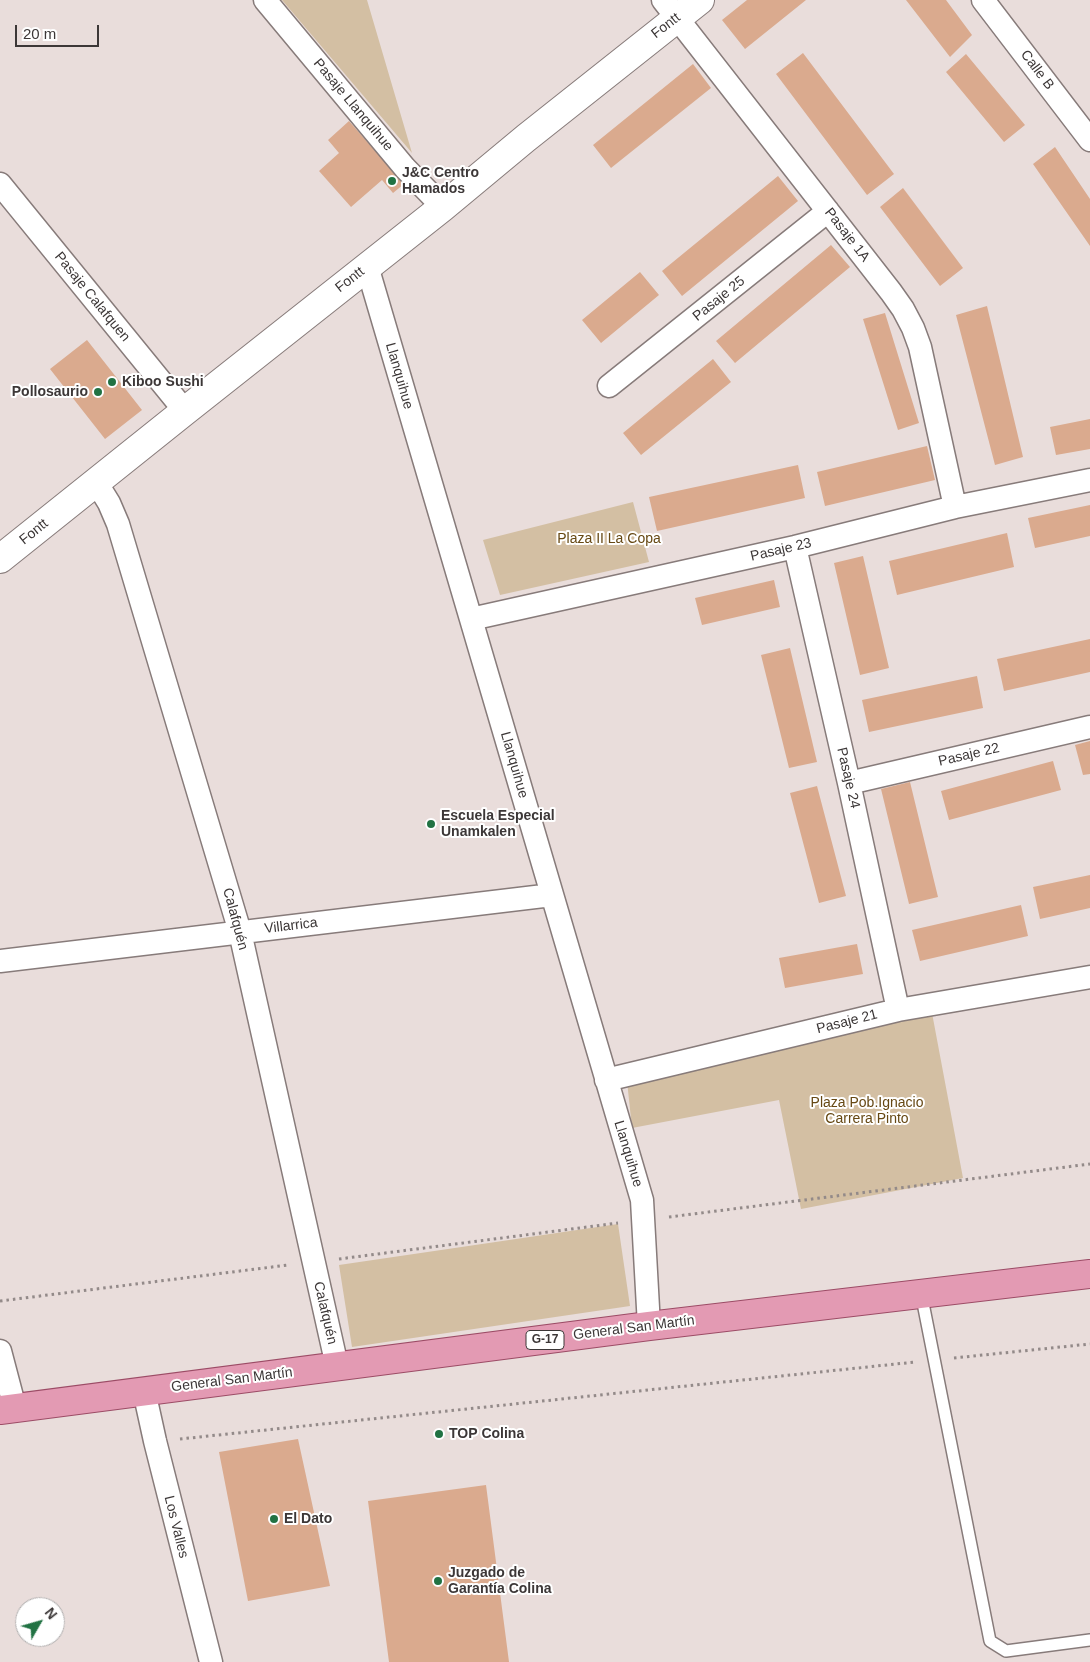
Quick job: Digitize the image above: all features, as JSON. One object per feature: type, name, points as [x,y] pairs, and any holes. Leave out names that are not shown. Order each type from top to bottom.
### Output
[{"type":"main road","name":"Fontt","points":[[0,559],[367,266],[443,208],[534,132],[670,9],[700,0]]},
{"type":"main road","name":"General San Martín","points":[[8,1408],[649,1326],[1090,1274]]},
{"type":"street","name":"Pasaje Llanquihue","points":[[266,0],[406,168],[443,208]]},
{"type":"street","name":"Calle B","points":[[983,0],[1090,140]]},
{"type":"street","name":"Pasaje 1A","points":[[670,9],[891,292],[913,328],[925,366],[955,507]]},
{"type":"street","name":"Pasaje Calafquen","points":[[0,184],[185,411]]},
{"type":"street","name":"Pasaje 25","points":[[609,386],[828,211]]},
{"type":"street","name":"Llanquihue","points":[[367,266],[642,1200],[649,1326]]},
{"type":"street","name":"Pasaje 23","points":[[471,619],[794,547],[955,507],[1090,480]]},
{"type":"street","name":"Calafquén","points":[[96,482],[109,503],[118,524],[240,932],[337,1366]]},
{"type":"street","name":"Pasaje 24","points":[[794,547],[849,783],[898,1010]]},
{"type":"street","name":"Pasaje 22","points":[[849,783],[1090,727]]},
{"type":"street","name":"Villarrica","points":[[0,961],[552,895]]},
{"type":"street","name":"Pasaje 21","points":[[606,1080],[898,1010],[1090,977]]},
{"type":"street","points":[[0,1351],[8,1408]]},
{"type":"street","name":"Los Valles","points":[[144,1391],[211,1662]]},
{"type":"lane","points":[[921,1294],[990,1640],[1006,1651],[1090,1640]]},
{"type":"path","points":[[664,1218],[1090,1164]]},
{"type":"path","points":[[337,1259],[624,1223]]},
{"type":"path","points":[[0,1301],[297,1264]]},
{"type":"path","points":[[952,1359],[1090,1344]]},
{"type":"path","points":[[155,1441],[923,1362]]},
{"type":"green space","points":[[282,0],[367,0],[412,153]]},
{"type":"green space","name":"Plaza II La Copa","points":[[633,502],[649,562],[500,595],[483,540]]},
{"type":"green space","name":"Plaza Pob.Ignacio Carrera Pinto","points":[[932,1013],[963,1178],[801,1209],[779,1100],[632,1128],[627,1081]]},
{"type":"green space","points":[[618,1224],[630,1306],[352,1347],[339,1265]]},
{"type":"building","points":[[747,0],[806,0],[745,49],[722,20]]},
{"type":"building","points":[[906,0],[946,0],[972,35],[950,57]]},
{"type":"building","points":[[803,53],[894,174],[867,195],[776,74]]},
{"type":"building","points":[[966,54],[1025,125],[1004,142],[946,72]]},
{"type":"building","points":[[693,64],[711,88],[611,168],[593,145]]},
{"type":"building","points":[[349,121],[404,184],[393,193],[382,180],[351,207],[319,171],[339,153],[328,140]]},
{"type":"building","points":[[1055,147],[1090,199],[1090,246],[1033,164]]},
{"type":"building","points":[[778,176],[798,201],[682,296],[662,271]]},
{"type":"building","points":[[903,188],[963,268],[940,286],[880,207]]},
{"type":"building","points":[[831,245],[850,267],[735,363],[716,341]]},
{"type":"building","points":[[640,272],[659,295],[601,343],[582,320]]},
{"type":"building","points":[[987,306],[1023,457],[995,465],[956,315]]},
{"type":"building","points":[[885,313],[919,423],[898,430],[863,319]]},
{"type":"building","points":[[87,340],[142,410],[105,439],[50,369]]},
{"type":"building","points":[[713,359],[731,382],[641,455],[623,433]]},
{"type":"building","points":[[1090,419],[1090,449],[1056,455],[1050,427]]},
{"type":"building","points":[[927,446],[935,480],[825,506],[817,472]]},
{"type":"building","points":[[798,465],[805,498],[657,531],[649,497]]},
{"type":"building","points":[[1090,505],[1090,536],[1035,548],[1028,518]]},
{"type":"building","points":[[1007,533],[1014,567],[897,595],[889,561]]},
{"type":"building","points":[[863,556],[889,668],[860,675],[834,563]]},
{"type":"building","points":[[774,580],[780,607],[702,625],[695,598]]},
{"type":"building","points":[[1090,639],[1090,672],[1004,691],[997,659]]},
{"type":"building","points":[[790,648],[817,762],[789,768],[761,655]]},
{"type":"building","points":[[977,676],[983,708],[869,732],[862,700]]},
{"type":"building","points":[[1090,741],[1090,774],[1083,775],[1075,745]]},
{"type":"building","points":[[1053,761],[1061,790],[949,820],[941,791]]},
{"type":"building","points":[[910,782],[938,897],[909,904],[881,789]]},
{"type":"building","points":[[817,786],[846,896],[819,903],[790,793]]},
{"type":"building","points":[[1090,875],[1090,908],[1040,919],[1033,887]]},
{"type":"building","points":[[1021,905],[1028,936],[920,961],[912,930]]},
{"type":"building","points":[[857,944],[863,974],[785,988],[779,958]]},
{"type":"building","name":"El Dato","points":[[298,1439],[330,1586],[248,1601],[219,1452]]},
{"type":"building","name":"Juzgado de Garantía Colina","points":[[486,1485],[509,1662],[389,1662],[368,1501]]},
{"type":"place","name":"J&C Centro Hamados","points":[[392,181]]},
{"type":"place","name":"Kiboo Sushi","points":[[112,382]]},
{"type":"place","name":"Pollosaurio","points":[[98,392]]},
{"type":"place","name":"Escuela Especial Unamkalen","points":[[431,824]]},
{"type":"place","name":"TOP Colina","points":[[439,1434]]},
{"type":"place","name":"El Dato","points":[[274,1519]]},
{"type":"place","name":"Juzgado de Garantía Colina","points":[[438,1581]]}]
